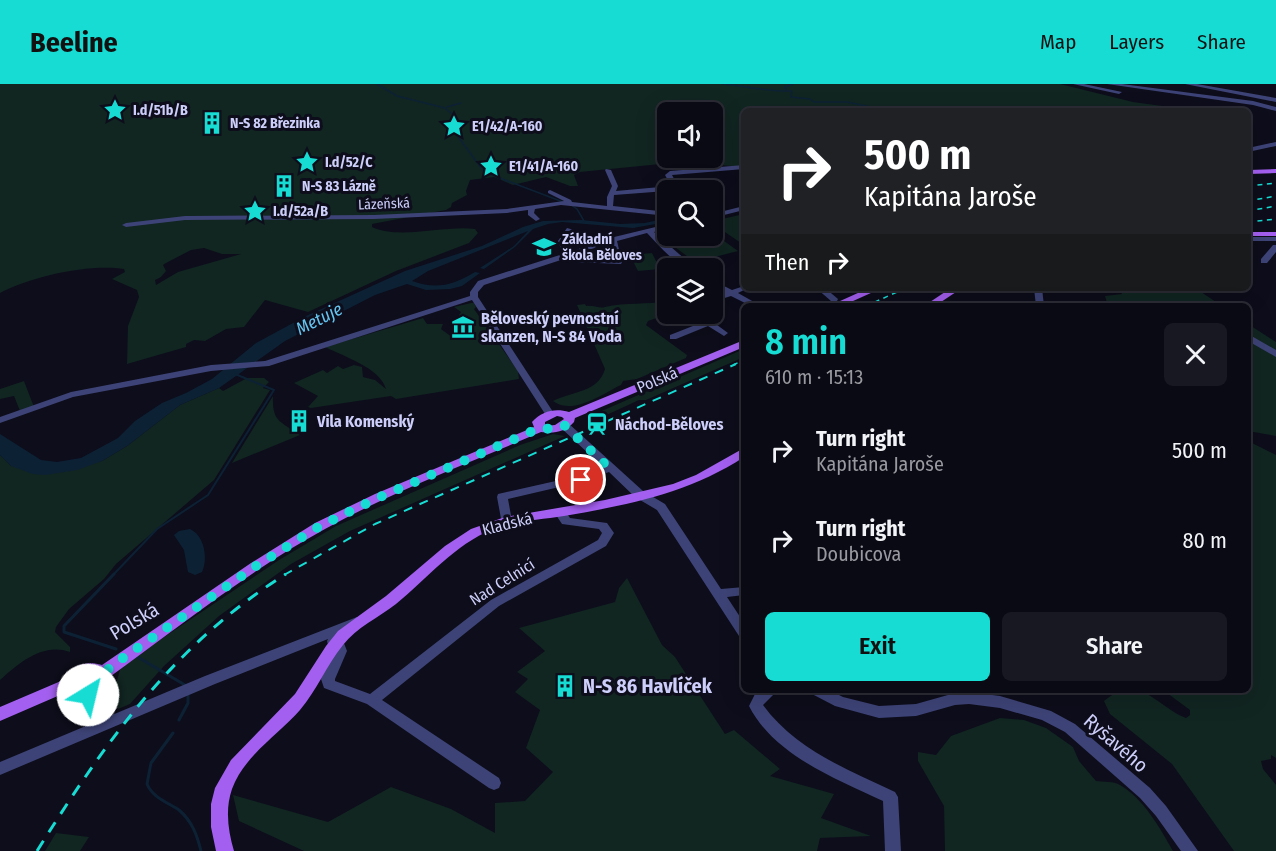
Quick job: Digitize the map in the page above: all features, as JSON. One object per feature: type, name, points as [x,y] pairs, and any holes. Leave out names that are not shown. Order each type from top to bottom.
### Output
[{"type":"main road","points":[[1251,172],[1276,171]]},
{"type":"main road","points":[[1251,234],[1276,234]]},
{"type":"main road","points":[[834,302],[868,291]]},
{"type":"main road","points":[[934,303],[952,291]]},
{"type":"main road","name":"Polská","points":[[99,671],[320,526],[380,497],[540,428],[552,429],[741,344]]},
{"type":"main road","name":"Polská","points":[[540,428],[538,425],[540,420],[550,415],[562,413],[567,421]]},
{"type":"main road","name":"Kladská","points":[[225,851],[220,833],[219,814],[224,788],[246,755],[297,703],[337,642],[461,541],[482,528],[506,521],[646,497],[715,471],[741,454]]},
{"type":"main road","points":[[7,711],[67,688],[78,673],[99,671],[103,683],[93,693],[74,697],[67,688]]},
{"type":"street","points":[[1076,84],[1105,91],[1207,98],[1276,109]]},
{"type":"street","points":[[1110,84],[1195,100]]},
{"type":"street","points":[[1188,84],[1211,86],[1276,99]]},
{"type":"street","points":[[1241,93],[1248,84]]},
{"type":"street","points":[[1207,98],[1211,86]]},
{"type":"street","points":[[1251,149],[1276,144]]},
{"type":"street","points":[[671,180],[668,175],[670,173],[741,167]]},
{"type":"street","points":[[608,170],[615,186],[610,197],[610,208]]},
{"type":"street","points":[[613,193],[657,190]]},
{"type":"street","name":"Lázeňská","points":[[549,192],[565,198],[571,204]]},
{"type":"street","name":"Lázeňská","points":[[126,225],[185,218],[374,217],[512,210],[551,203],[657,211]]},
{"type":"street","points":[[532,207],[530,214],[536,219]]},
{"type":"street","points":[[723,213],[741,209]]},
{"type":"street","points":[[550,415],[474,297],[474,292],[482,283],[567,254],[657,229]]},
{"type":"street","points":[[570,230],[561,241],[567,254],[574,260],[618,262],[613,240]]},
{"type":"street","points":[[649,231],[677,258]]},
{"type":"street","points":[[1251,239],[1276,239]]},
{"type":"street","points":[[1264,261],[1276,247]]},
{"type":"street","points":[[723,288],[751,303]]},
{"type":"street","points":[[723,295],[741,289]]},
{"type":"street","points":[[823,291],[834,302]]},
{"type":"street","points":[[0,420],[71,396],[221,366],[254,366],[286,358],[313,347],[474,297]]},
{"type":"street","points":[[673,337],[703,324]]},
{"type":"street","points":[[711,324],[724,333]]},
{"type":"street","points":[[1251,339],[1276,354]]},
{"type":"street","points":[[567,421],[574,435],[609,468],[639,494],[661,507],[741,628]]},
{"type":"street","points":[[506,521],[502,497],[581,480],[609,468]]},
{"type":"street","name":"Nad Celnicí","points":[[372,700],[487,608],[602,543],[608,537],[603,526],[566,521],[560,512]]},
{"type":"street","points":[[718,594],[741,591]]},
{"type":"street","name":"Kladská","points":[[0,769],[360,621]]},
{"type":"street","points":[[318,637],[337,642],[340,651],[327,682],[372,700],[494,783]]},
{"type":"street","points":[[767,693],[760,698],[756,706],[762,718],[812,760],[890,797],[893,851]]},
{"type":"street","name":"Ryšavého","points":[[824,693],[840,702],[879,712],[916,710],[956,699],[969,698],[1000,702],[1046,715],[1070,728],[1144,794],[1161,811],[1190,851]]},
{"type":"green space","points":[[0,84],[1060,84],[1133,102],[1177,108],[741,108],[741,167],[723,165],[723,102],[657,102],[657,164],[580,172],[574,175],[578,186],[570,186],[546,177],[513,185],[494,177],[470,180],[467,195],[452,203],[451,207],[446,210],[372,224],[372,227],[383,231],[395,232],[475,229],[478,233],[469,243],[396,271],[308,312],[265,300],[244,327],[226,329],[205,341],[194,340],[186,344],[186,347],[127,364],[128,326],[139,297],[137,290],[112,279],[125,272],[124,269],[78,270],[28,281],[0,293]],"holes":[[[204,248],[222,254],[241,254],[178,272],[156,285],[155,280],[166,271],[163,265],[191,250]]]},
{"type":"green space","points":[[741,215],[741,243],[723,231],[723,219]]},
{"type":"green space","points":[[723,240],[738,251],[711,258],[690,258],[673,246],[723,246]]},
{"type":"green space","points":[[652,253],[657,263],[657,269],[638,271],[630,255]]},
{"type":"green space","points":[[1120,291],[1200,291],[1218,303],[1107,303],[1105,296],[1122,294]]},
{"type":"green space","points":[[657,302],[657,318],[648,321],[646,325],[687,355],[686,358],[637,379],[623,381],[621,385],[578,405],[561,405],[553,401],[597,383],[605,369],[577,305],[603,307]]},
{"type":"green space","points":[[474,303],[476,307],[474,309],[518,371],[519,379],[396,399],[391,396],[311,408],[308,407],[318,396],[294,383],[323,370],[327,373],[338,366],[343,369],[354,365],[362,367],[363,377],[375,380],[386,389],[377,375],[369,369],[325,347],[423,318],[427,324],[443,324],[441,329],[456,340],[468,333],[459,315],[461,312],[454,307]]},
{"type":"green space","points":[[1251,326],[1276,342],[1276,436],[1251,432]]},
{"type":"green space","points":[[741,350],[741,358],[646,400],[639,400],[600,418],[597,413]]},
{"type":"green space","points":[[247,378],[264,378],[269,382],[263,388],[270,390],[214,480],[116,564],[104,579],[69,609],[55,632],[70,647],[70,652],[50,650],[41,652],[23,661],[0,680],[0,455],[11,466],[102,461],[127,446],[180,405],[219,388],[223,391]]},
{"type":"green space","points":[[24,381],[34,407],[20,411],[14,396],[0,399],[0,389]]},
{"type":"green space","points":[[273,396],[276,416],[300,435],[232,463]]},
{"type":"green space","points":[[553,434],[565,436],[350,531],[291,564],[219,616],[164,666],[130,704],[118,709],[113,695],[121,666],[279,560],[336,526],[520,445]]},
{"type":"green space","points":[[1251,442],[1276,455],[1276,758],[1271,755],[1271,759],[1261,761],[1263,769],[1276,785],[1276,851],[1234,851],[1172,764],[1110,714],[1104,701],[1116,693],[1144,693],[1186,718],[1190,715],[1190,710],[1167,693],[1251,693]]},
{"type":"green space","points":[[627,578],[662,645],[675,657],[725,734],[734,730],[780,769],[770,776],[834,794],[821,818],[871,836],[820,838],[817,851],[304,851],[239,821],[233,795],[328,822],[391,787],[451,809],[495,833],[495,803],[525,801],[553,772],[526,748],[540,710],[515,692],[528,679],[517,672],[545,651],[519,628],[615,602],[619,588]]},
{"type":"green space","points":[[1000,718],[1024,720],[1046,728],[1073,747],[1079,761],[1096,781],[1118,784],[1137,798],[1151,815],[1173,851],[945,851],[944,806],[918,761],[918,752],[936,755],[951,736]]},
{"type":"green space","points":[[56,833],[89,837],[80,851],[45,851]]},
{"type":"water","name":"Metuje","points":[[657,220],[657,224],[633,228],[562,222],[548,224],[533,229],[515,247],[484,269],[480,268],[514,246],[528,231],[428,271],[412,281],[437,286],[452,283],[475,272],[480,273],[462,286],[450,289],[426,290],[407,284],[375,295],[285,341],[219,388],[180,405],[127,446],[102,461],[77,470],[45,475],[33,474],[11,466],[0,455],[0,434],[41,460],[57,462],[81,458],[118,438],[135,421],[162,403],[212,379],[256,343],[306,316],[405,271],[482,246],[523,227],[543,221],[645,223]]},
{"type":"water","points":[[190,529],[202,542],[205,555],[202,572],[195,575],[188,572],[184,550],[174,535],[179,531]]},
{"type":"waterway","points":[[377,84],[397,96],[445,108],[458,119],[457,135],[484,172],[563,202]]},
{"type":"waterway","points":[[723,84],[792,91],[791,97],[810,99],[814,102],[847,102],[876,108]]},
{"type":"waterway","points":[[786,90],[785,87],[793,84]]},
{"type":"waterway","points":[[447,107],[461,103]]},
{"type":"waterway","points":[[571,205],[577,209],[584,221]]},
{"type":"waterway","points":[[113,575],[157,529],[208,495],[274,390],[235,374]]},
{"type":"waterway","points":[[114,574],[64,626],[64,632],[116,649]]},
{"type":"waterway","points":[[136,656],[185,685]]},
{"type":"waterway","points":[[179,720],[188,703],[188,695]]},
{"type":"waterway","points":[[173,733],[151,763],[147,784],[157,796],[179,810],[187,819],[196,834],[201,851]]},
{"type":"railway","points":[[1251,186],[1276,183]]},
{"type":"railway","points":[[1251,200],[1276,196]]},
{"type":"railway","points":[[1251,210],[1276,206]]},
{"type":"railway","points":[[1251,222],[1276,219]]},
{"type":"railway","points":[[873,303],[899,291]]},
{"type":"railway","points":[[733,365],[741,361]]},
{"type":"railway","points":[[284,575],[375,524],[736,364]]},
{"type":"railway","points":[[37,851],[89,771],[145,697],[210,631],[246,601],[286,574]]},
{"type":"place","name":"I.d/51b/B","points":[[115,110]]},
{"type":"place","name":"N-S 82 Březinka","points":[[212,123]]},
{"type":"place","name":"E1/42/A-160","points":[[454,126]]},
{"type":"place","name":"I.d/52/C","points":[[307,162]]},
{"type":"place","name":"E1/41/A-160","points":[[491,166]]},
{"type":"place","name":"N-S 83 Lázně","points":[[284,186]]},
{"type":"place","name":"I.d/52a/B","points":[[255,211]]},
{"type":"place","name":"Základní škola Běloves","points":[[544,247]]},
{"type":"place","name":"Běloveský pevnostní skanzen, N-S 84 Voda","points":[[463,327]]},
{"type":"place","name":"Vila Komenský","points":[[299,421]]},
{"type":"place","name":"Náchod-Běloves","points":[[597,424]]},
{"type":"place","name":"N-S 86 Havlíček","points":[[565,686]]},
{"type":"route","points":[[88,695],[103,683],[103,673],[256,566],[320,526],[380,497],[540,428],[552,429],[564,425],[609,468],[581,480]]}]
